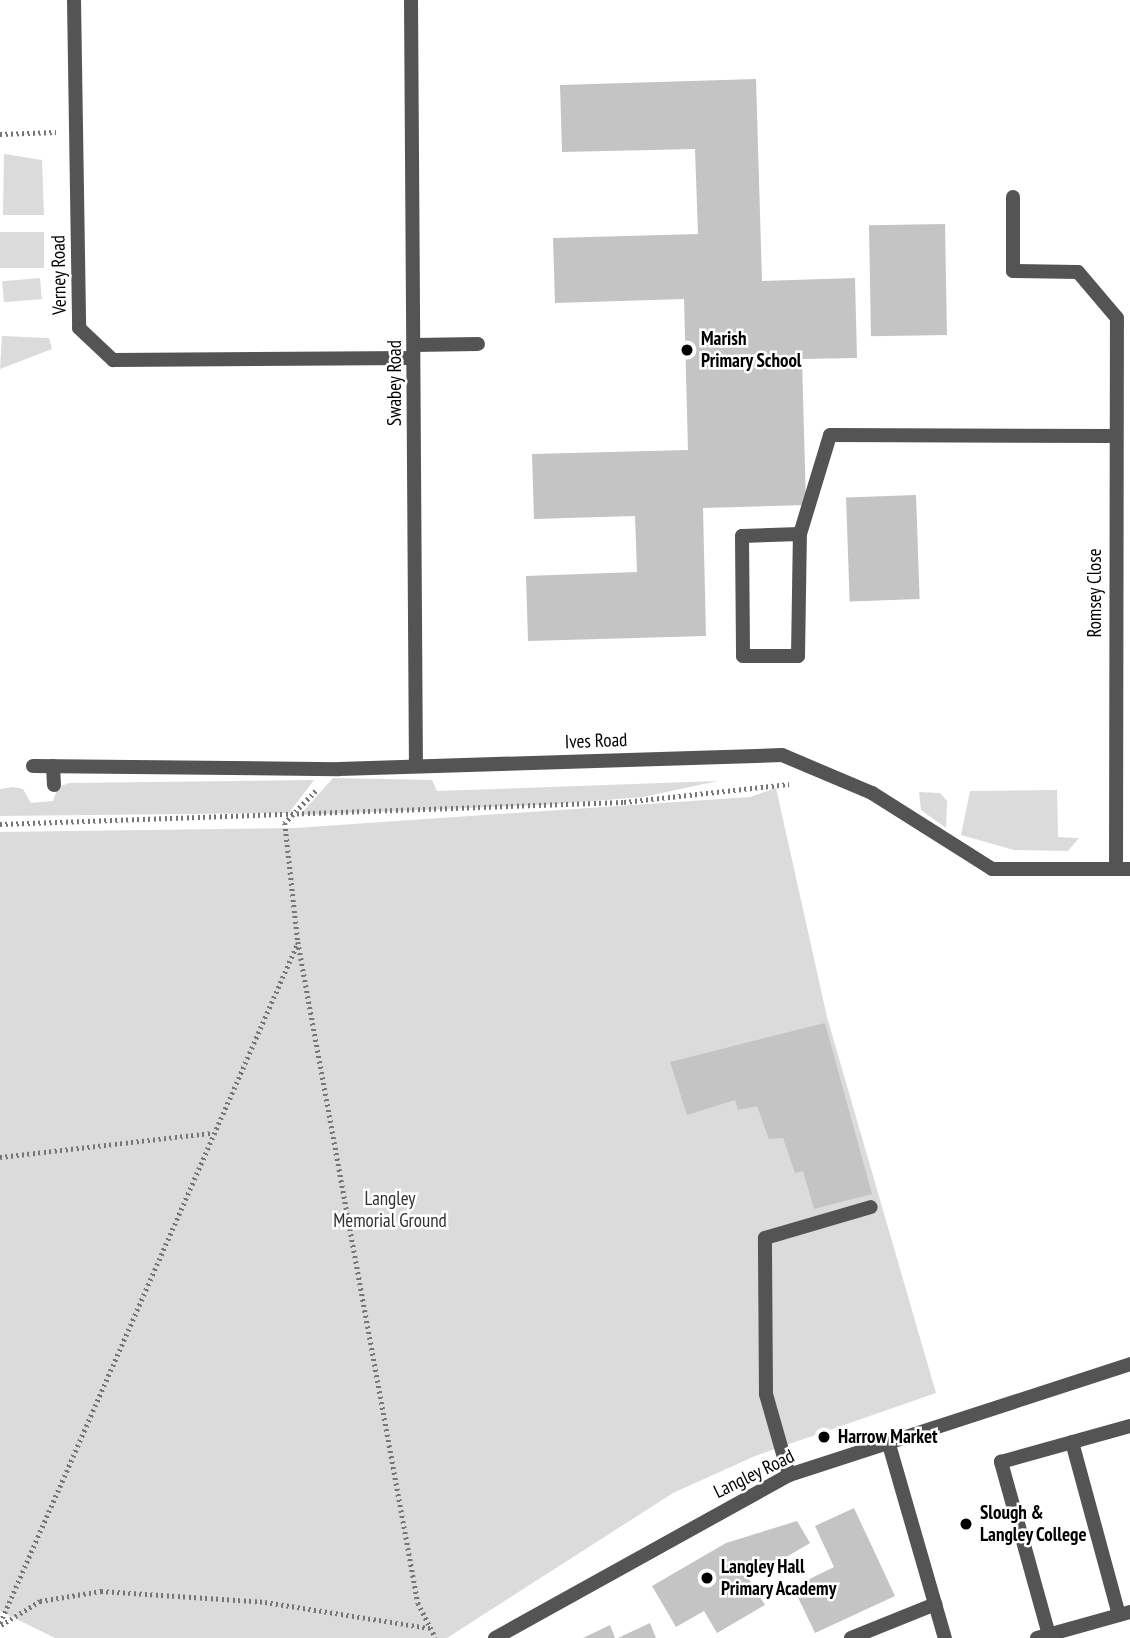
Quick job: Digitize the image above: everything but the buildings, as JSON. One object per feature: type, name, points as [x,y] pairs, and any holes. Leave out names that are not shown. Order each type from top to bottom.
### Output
[{"type":"street","name":"Verney Road","points":[[74,0],[79,328],[113,360],[414,352],[478,344]]},
{"type":"street","name":"Swabey Road","points":[[411,0],[416,766]]},
{"type":"street","name":"Romsey Close","points":[[1013,197],[1013,271],[1078,272],[1116,318],[1113,436],[1123,869]]},
{"type":"street","points":[[800,534],[743,536],[743,656],[798,656],[800,534],[830,435],[1113,436]]},
{"type":"street","name":"Ives Road","points":[[33,766],[339,769],[782,755],[838,778],[992,869],[1123,869]]},
{"type":"street","points":[[53,766],[54,785]]},
{"type":"street","points":[[789,1475],[766,1394],[765,1238],[871,1207]]},
{"type":"street","name":"Langley Road","points":[[495,1638],[789,1475],[1130,1364]]},
{"type":"street","points":[[1072,1442],[1124,1614],[1043,1636],[1001,1462],[1072,1442],[1130,1426]]},
{"type":"street","points":[[888,1441],[945,1638]]},
{"type":"street","points":[[850,1638],[935,1604]]},
{"type":"path","points":[[0,134],[75,131]]},
{"type":"path","points":[[339,769],[285,823],[298,942],[415,1589],[436,1638]]},
{"type":"path","points":[[0,824],[624,802],[838,778]]},
{"type":"path","points":[[0,1624],[298,942]]},
{"type":"path","points":[[0,1157],[213,1133]]},
{"type":"path","points":[[0,1624],[40,1601],[101,1591],[265,1602],[430,1628]]},
{"type":"green space","points":[[4,154],[42,160],[44,215],[3,215]]},
{"type":"green space","points":[[0,232],[44,232],[44,268],[0,268]]},
{"type":"green space","points":[[40,278],[42,299],[4,302],[2,281]]},
{"type":"green space","points":[[2,336],[49,338],[52,349],[0,369]]},
{"type":"green space","points":[[333,778],[432,780],[437,791],[718,781],[643,797],[543,805],[300,815]]},
{"type":"green space","points":[[314,780],[289,813],[0,816],[0,789],[13,787],[23,789],[31,803],[53,801],[58,787],[69,783]]},
{"type":"green space","name":"Langley Memorial Ground","points":[[776,788],[827,1017],[936,1393],[755,1456],[673,1493],[447,1638],[55,1638],[0,1611],[0,832],[295,828],[750,797]]},
{"type":"green space","points":[[1057,790],[1058,837],[1079,838],[1068,851],[1014,850],[961,835],[970,791]]},
{"type":"green space","points":[[919,792],[940,793],[947,801],[946,828],[921,810]]},
{"type":"place","name":"Marish Primary School","points":[[687,350]]},
{"type":"place","name":"Harrow Market","points":[[824,1437]]},
{"type":"place","name":"Slough & Langley College","points":[[966,1524]]},
{"type":"place","name":"Langley Hall Primary Academy","points":[[707,1578]]}]
